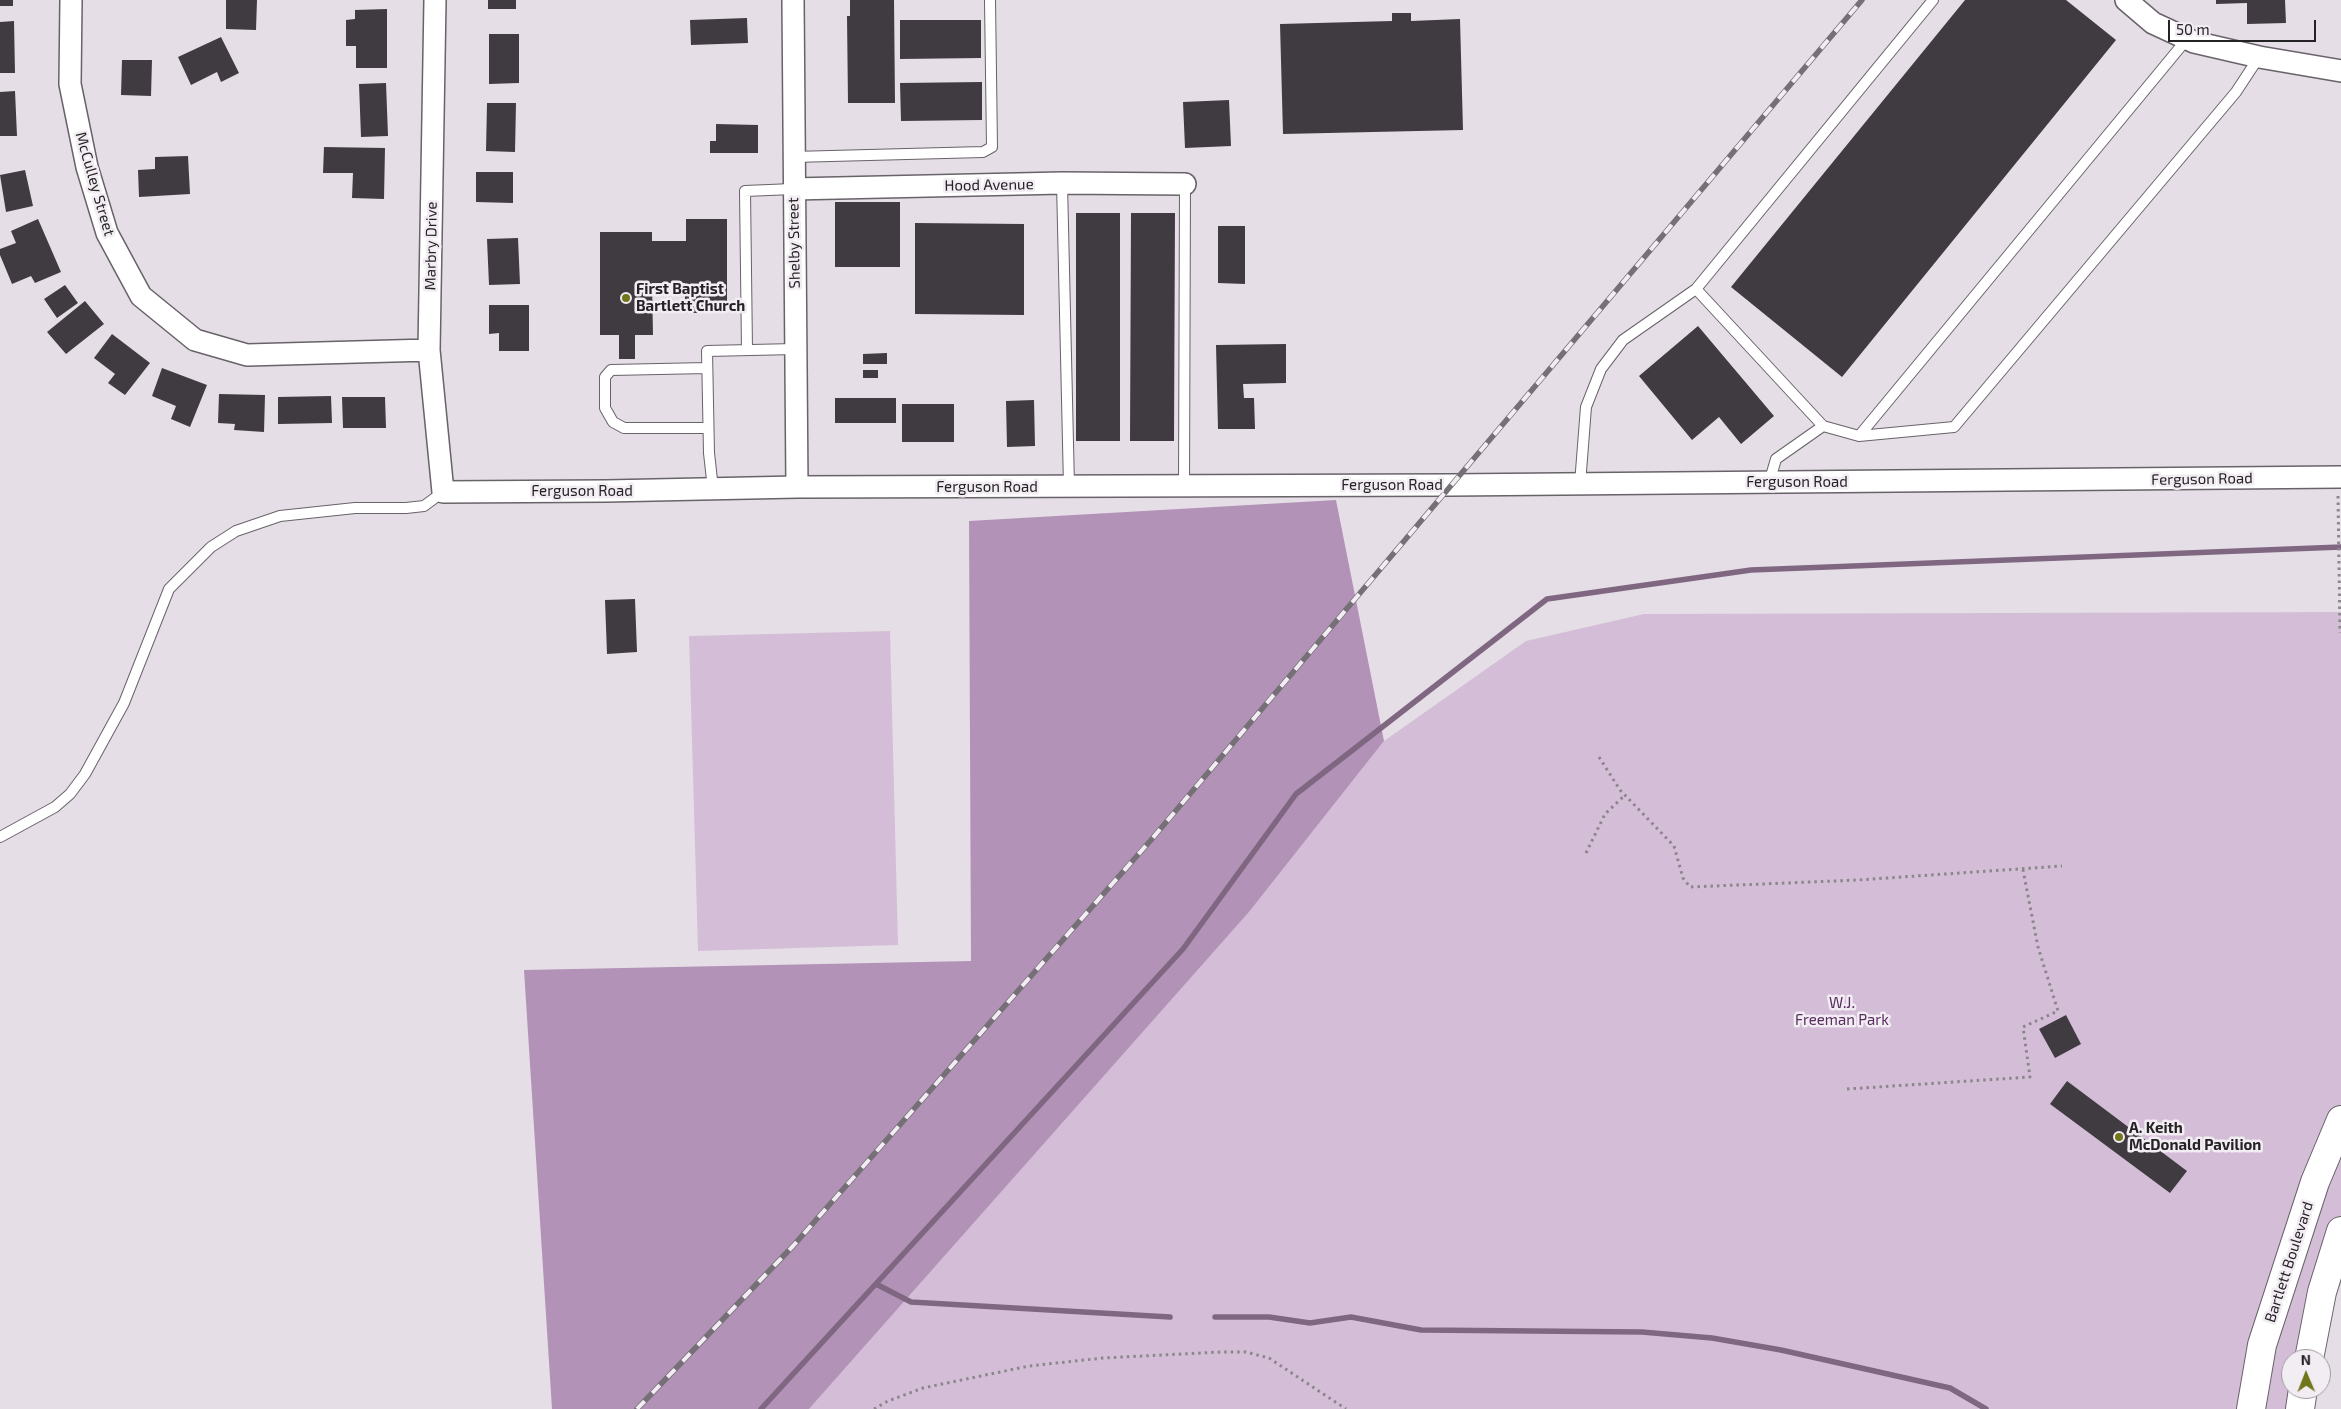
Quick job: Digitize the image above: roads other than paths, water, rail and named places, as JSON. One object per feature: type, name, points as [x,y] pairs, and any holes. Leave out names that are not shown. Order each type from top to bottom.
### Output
[{"type":"main road","name":"Bartlett Boulevard","points":[[2251,1409],[2262,1345],[2315,1182],[2341,1120]]},
{"type":"main road","points":[[2311,1349],[2322,1292],[2341,1231]]},
{"type":"street","name":"McCulley Street","points":[[71,0],[70,84],[87,167],[107,233],[140,296],[195,340],[247,355],[429,350]]},
{"type":"street","name":"Marbry Drive","points":[[435,0],[429,350],[443,492]]},
{"type":"street","name":"Shelby Street","points":[[792,0],[797,487]]},
{"type":"street","points":[[2126,0],[2153,23],[2186,39],[2259,57],[2341,71]]},
{"type":"street","name":"Hood Avenue","points":[[793,189],[1062,183],[1185,184]]},
{"type":"street","name":"Ferguson Road","points":[[443,492],[797,487],[1769,483],[2341,477]]},
{"type":"lane","points":[[794,157],[983,152],[992,147],[990,0]]},
{"type":"lane","points":[[1580,484],[1586,407],[1601,369],[1623,340],[1696,289],[1933,0]]},
{"type":"lane","points":[[1859,436],[2186,39]]},
{"type":"lane","points":[[1696,289],[1823,426],[1859,436],[1954,427],[2236,92],[2259,57]]},
{"type":"lane","points":[[1062,183],[1070,486]]},
{"type":"lane","points":[[1184,486],[1185,184]]},
{"type":"lane","points":[[747,350],[745,191],[793,189]]},
{"type":"lane","points":[[713,489],[708,428],[707,351],[795,350]]},
{"type":"lane","points":[[708,368],[611,370],[605,377],[605,408],[613,422],[624,428],[708,428]]},
{"type":"lane","points":[[1769,483],[1776,459],[1823,426]]},
{"type":"lane","points":[[0,837],[55,807],[70,794],[85,774],[124,702],[169,590],[211,547],[236,531],[280,516],[355,508],[424,506],[443,492]]},
{"type":"waterway","points":[[761,1409],[1183,949],[1296,794],[1547,599],[1751,570],[2341,547]]},
{"type":"waterway","points":[[876,1284],[911,1302],[1170,1317]]},
{"type":"waterway","points":[[1215,1317],[1269,1317],[1310,1323],[1351,1317],[1421,1330],[1642,1332],[1712,1338],[1781,1350],[1950,1388],[1986,1409]]},
{"type":"railway","points":[[637,1409],[793,1246],[1151,840],[1862,0]]},
{"type":"place","name":"First Baptist Bartlett Church","points":[[626,298]]},
{"type":"place","name":"A. Keith McDonald Pavilion","points":[[2119,1137]]},
{"type":"park label","name":"W.J. Freeman Park","points":[[1842,1012]]}]
